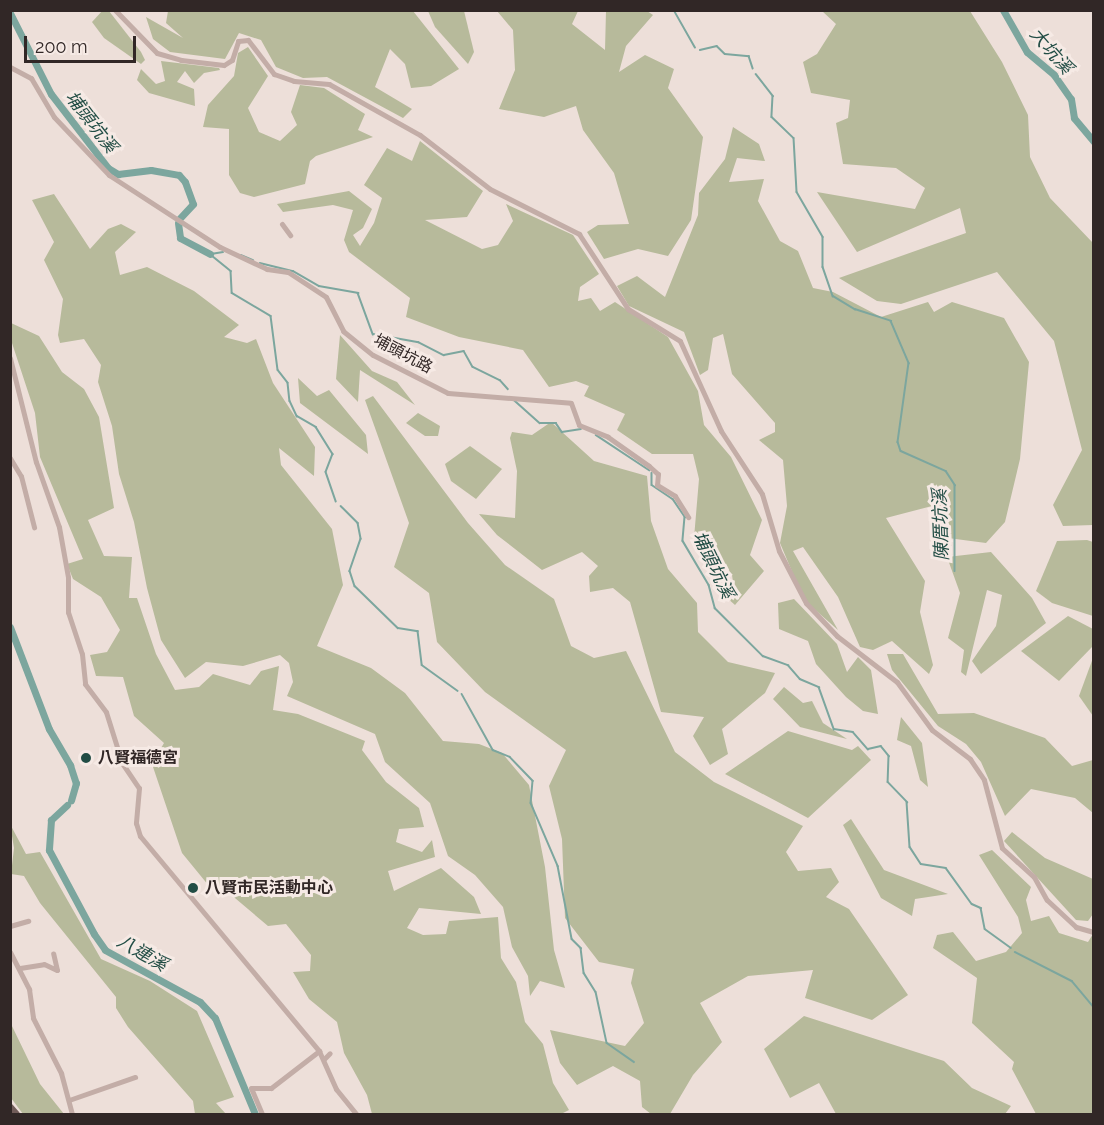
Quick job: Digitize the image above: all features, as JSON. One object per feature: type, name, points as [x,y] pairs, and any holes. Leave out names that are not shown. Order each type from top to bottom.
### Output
[{"type":"main road","points":[[10,1107],[16,1114]]},
{"type":"street","points":[[116,10],[158,53],[181,60],[224,65],[231,60],[238,41],[248,39],[274,74],[294,81],[329,84],[420,135],[490,189],[579,234],[628,309],[681,341],[721,431],[762,494],[779,551],[806,603],[837,636],[897,682],[932,730],[970,759],[984,780],[1002,848],[1034,877],[1047,900],[1076,927],[1094,932]]},
{"type":"street","name":"埔頭坑路","points":[[10,67],[30,78],[54,117],[109,175],[220,247],[267,269],[288,272],[326,297],[343,330],[373,355],[448,393],[571,403],[579,425],[608,437],[649,466],[658,474],[657,485],[675,496],[688,517]]},
{"type":"street","points":[[282,224],[290,236]]},
{"type":"street","points":[[10,358],[36,462],[59,527],[68,612],[82,654],[85,684],[106,712],[122,763],[139,788],[136,823],[140,836],[319,1051],[336,1089],[356,1114]]},
{"type":"street","points":[[10,458],[24,484],[33,527]]},
{"type":"street","points":[[10,926],[28,921]]},
{"type":"street","points":[[10,952],[20,968],[33,1018],[61,1073],[72,1114]]},
{"type":"street","points":[[20,968],[44,964],[57,970],[53,953]]},
{"type":"street","points":[[262,1114],[251,1088],[271,1088],[319,1051]]},
{"type":"street","points":[[324,1059],[330,1053]]},
{"type":"street","points":[[69,1100],[135,1077]]},
{"type":"green space","points":[[103,10],[109,11],[141,52],[145,60],[141,64],[104,38],[92,22]]},
{"type":"green space","points":[[168,11],[413,11],[459,69],[431,86],[411,88],[405,64],[390,49],[375,87],[412,109],[403,118],[327,77],[303,78],[276,67],[261,40],[239,33],[225,59],[170,52],[153,39],[146,17],[183,38],[166,23]]},
{"type":"green space","points":[[428,11],[464,11],[474,52],[468,64],[435,27]]},
{"type":"green space","points":[[497,11],[578,11],[572,24],[605,50],[606,11],[647,11],[653,15],[626,46],[619,72],[645,55],[674,69],[668,88],[703,137],[691,220],[668,256],[638,249],[604,259],[587,232],[598,225],[629,224],[614,173],[583,130],[576,106],[544,117],[499,109],[515,70],[513,30]]},
{"type":"green space","points":[[822,11],[970,11],[1002,62],[1028,115],[1030,157],[1050,198],[1093,243],[1093,525],[1063,526],[1053,505],[1082,450],[1054,341],[997,272],[901,304],[877,301],[839,278],[966,233],[960,208],[857,252],[817,192],[915,209],[925,188],[896,168],[843,164],[836,123],[848,118],[850,100],[811,93],[803,62],[817,54],[836,24]]},
{"type":"green space","points":[[248,47],[268,76],[248,108],[259,132],[280,141],[297,125],[291,112],[300,85],[324,88],[365,114],[358,130],[373,137],[316,156],[310,161],[305,184],[254,197],[240,193],[229,175],[229,129],[203,127],[208,105],[234,76],[238,53]]},
{"type":"green space","points":[[161,61],[219,68],[220,70],[204,73],[194,83],[185,71],[177,82],[194,89],[195,106],[149,93],[137,80],[141,69],[156,84],[165,81]]},
{"type":"green space","points":[[733,127],[759,144],[765,161],[737,158],[729,182],[764,179],[758,201],[780,241],[798,251],[813,288],[833,292],[881,317],[928,302],[934,312],[952,302],[1004,318],[1029,362],[1020,459],[1005,522],[986,543],[948,538],[932,506],[886,518],[925,581],[920,612],[933,665],[929,674],[892,641],[873,650],[860,647],[838,597],[803,547],[793,551],[838,630],[804,600],[780,543],[787,506],[783,460],[759,440],[775,432],[775,423],[732,374],[723,334],[713,338],[708,370],[700,375],[684,332],[629,306],[617,286],[637,276],[665,297],[698,215],[699,193],[725,159]]},
{"type":"green space","points":[[420,141],[483,191],[467,217],[425,220],[482,249],[498,245],[513,221],[506,204],[573,235],[599,274],[580,287],[578,301],[591,298],[600,311],[615,302],[668,337],[698,391],[704,425],[731,457],[762,520],[750,555],[764,571],[735,605],[726,597],[734,589],[732,575],[717,580],[694,538],[699,479],[693,454],[652,454],[617,430],[625,414],[584,396],[589,386],[576,381],[549,387],[523,350],[459,337],[406,317],[410,298],[349,252],[344,240],[353,210],[333,205],[283,212],[277,204],[349,191],[372,209],[363,228],[353,235],[360,246],[374,223],[382,198],[364,185],[387,148],[412,161]]},
{"type":"green space","points":[[54,194],[90,249],[108,229],[121,224],[136,232],[115,252],[120,275],[147,267],[194,291],[239,325],[224,337],[247,343],[256,339],[273,383],[315,447],[314,476],[279,448],[281,465],[332,529],[343,585],[317,646],[371,668],[405,693],[443,741],[479,744],[502,753],[529,785],[545,867],[554,950],[565,988],[540,981],[530,996],[528,976],[512,947],[503,907],[475,875],[448,856],[430,803],[385,762],[375,734],[287,696],[293,682],[289,663],[280,655],[243,666],[206,662],[185,678],[161,640],[147,588],[134,522],[119,474],[112,426],[98,382],[101,365],[84,339],[60,343],[58,335],[63,299],[44,260],[54,242],[32,200]]},
{"type":"green space","points":[[11,323],[39,336],[62,372],[84,389],[99,417],[114,508],[88,520],[104,556],[132,557],[129,598],[137,598],[156,654],[175,690],[199,687],[213,674],[250,685],[261,671],[279,666],[273,710],[298,714],[365,741],[362,750],[386,782],[419,808],[424,827],[399,829],[396,842],[422,852],[432,840],[435,857],[388,871],[394,891],[441,868],[474,897],[481,914],[419,908],[407,928],[423,935],[446,934],[449,921],[498,917],[501,958],[516,982],[525,1022],[543,1044],[553,1083],[569,1110],[561,1114],[372,1114],[367,1095],[344,1053],[337,1022],[309,999],[293,972],[310,971],[311,955],[286,924],[268,926],[229,893],[209,886],[182,853],[152,764],[164,743],[134,716],[123,677],[96,676],[90,655],[107,652],[120,630],[101,597],[73,579],[67,564],[83,559],[40,457],[35,413],[11,340]]},
{"type":"green space","points":[[340,335],[372,371],[397,382],[415,405],[360,370],[358,402],[336,379]]},
{"type":"green space","points":[[298,378],[317,396],[329,390],[366,435],[368,454],[300,403]]},
{"type":"green space","points":[[373,396],[468,523],[505,565],[554,599],[571,646],[594,658],[626,651],[675,752],[714,782],[803,826],[786,852],[798,871],[831,868],[839,882],[826,897],[849,909],[908,995],[872,1020],[805,998],[813,970],[748,976],[700,1003],[722,1042],[693,1075],[670,1114],[651,1114],[642,1107],[640,1081],[613,1066],[577,1085],[560,1063],[550,1030],[625,1046],[644,1023],[631,983],[634,969],[599,962],[565,918],[562,839],[549,786],[566,750],[485,692],[437,642],[429,593],[394,567],[409,523],[365,400]]},
{"type":"green space","points":[[418,413],[440,426],[438,436],[425,436],[406,423]]},
{"type":"green space","points":[[551,422],[594,461],[647,476],[651,521],[668,569],[697,603],[698,632],[728,662],[775,673],[765,693],[722,729],[728,754],[710,765],[693,736],[704,717],[661,712],[630,602],[613,588],[590,592],[589,576],[598,566],[582,552],[542,570],[497,535],[479,514],[515,518],[517,471],[510,438],[512,432],[532,435]]},
{"type":"green space","points":[[470,446],[502,469],[476,499],[451,481],[445,464]]},
{"type":"green space","points":[[1087,540],[1093,542],[1093,616],[1052,603],[1036,591],[1057,541]]},
{"type":"green space","points":[[991,552],[1032,598],[1046,623],[981,674],[972,661],[996,626],[1002,595],[987,590],[966,676],[961,672],[964,650],[948,638],[960,593],[947,557]]},
{"type":"green space","points":[[794,599],[837,644],[847,672],[858,657],[871,670],[878,714],[863,711],[846,697],[816,664],[808,641],[779,629],[778,603]]},
{"type":"green space","points":[[1068,616],[1093,629],[1093,646],[1059,681],[1021,651]]},
{"type":"green space","points":[[887,654],[903,654],[938,714],[974,713],[1045,738],[1072,766],[1093,760],[1093,813],[1075,798],[1031,789],[1005,816],[981,762],[966,744],[938,726],[892,670]]},
{"type":"green space","points":[[1093,658],[1094,716],[1079,696]]},
{"type":"green space","points":[[784,687],[803,703],[812,701],[823,723],[847,739],[800,727],[773,699]]},
{"type":"green space","points":[[901,717],[922,743],[928,787],[920,780],[911,746],[897,740]]},
{"type":"green space","points":[[788,731],[852,750],[858,746],[871,760],[808,818],[725,774]]},
{"type":"green space","points":[[851,819],[884,870],[948,894],[915,899],[912,916],[881,898],[843,825]]},
{"type":"green space","points":[[10,824],[26,854],[40,852],[101,959],[150,981],[197,1011],[234,1097],[216,1103],[226,1114],[195,1114],[193,1101],[128,1027],[116,1008],[116,997],[40,903],[24,876],[11,874],[14,848]]},
{"type":"green space","points":[[1012,832],[1045,858],[1093,879],[1093,914],[1088,921],[1076,920],[1004,841]]},
{"type":"green space","points":[[992,850],[1031,887],[1026,900],[1031,921],[1049,916],[1059,933],[1088,942],[1093,934],[1093,1114],[1036,1114],[1012,1069],[1014,1062],[972,1023],[977,978],[933,948],[937,935],[953,932],[976,961],[1006,952],[1022,933],[1018,917],[979,855]]},
{"type":"green space","points":[[804,1016],[944,1061],[972,1088],[1011,1106],[1005,1114],[836,1114],[819,1083],[790,1098],[764,1049]]},
{"type":"green space","points":[[11,1024],[40,1084],[64,1114],[23,1114],[11,1098]]},
{"type":"waterway","name":"陳厝坑溪","points":[[674,10],[695,47]]},
{"type":"waterway","name":"大坑溪","points":[[1003,10],[1027,52],[1054,75],[1071,99],[1074,118],[1094,142]]},
{"type":"waterway","name":"埔頭坑溪","points":[[10,13],[51,94],[108,168],[118,174],[151,170],[179,175],[185,182],[193,204],[179,219]]},
{"type":"waterway","name":"陳厝坑溪","points":[[700,50],[717,46],[725,54],[749,56],[753,68]]},
{"type":"waterway","name":"陳厝坑溪","points":[[756,74],[773,96],[772,117],[794,138],[797,192],[823,237],[823,267],[833,296],[855,309],[891,321],[909,363],[898,442],[901,451],[946,471],[955,485],[955,571]]},
{"type":"waterway","name":"埔頭坑溪","points":[[178,223],[180,238],[210,254]]},
{"type":"waterway","name":"埔頭坑溪","points":[[211,254],[223,252]]},
{"type":"waterway","points":[[210,254],[231,271],[232,293],[271,316],[278,370],[288,383],[290,401],[297,416],[316,427],[333,454],[326,472],[336,501]]},
{"type":"waterway","name":"埔頭坑溪","points":[[241,255],[253,260]]},
{"type":"waterway","name":"埔頭坑溪","points":[[260,263],[293,271],[319,286],[358,293],[373,334],[418,342],[444,355],[464,351],[473,367],[500,380],[508,389]]},
{"type":"waterway","name":"埔頭坑溪","points":[[513,399],[540,423],[556,423],[562,432],[581,429]]},
{"type":"waterway","name":"埔頭坑溪","points":[[596,435],[649,470]]},
{"type":"waterway","name":"埔頭坑溪","points":[[652,473],[652,485],[673,499],[685,517],[683,541],[709,585],[715,608],[763,656],[788,665],[800,679],[819,687],[834,729],[853,732],[868,749],[881,746],[889,756],[888,782],[907,802],[910,847],[921,864],[946,868],[972,904],[981,908],[985,929],[1011,948]]},
{"type":"waterway","points":[[341,506],[358,523],[361,539],[350,571],[355,586],[398,628],[418,631],[422,665],[458,691]]},
{"type":"waterway","name":"八連溪","points":[[10,627],[49,729],[70,765],[76,783],[71,800]]},
{"type":"waterway","points":[[462,694],[493,750],[510,757],[533,781],[531,803],[558,866],[572,939],[581,948],[584,973],[596,992],[607,1043],[634,1062]]},
{"type":"waterway","name":"八連溪","points":[[67,805],[51,820],[49,850],[94,934],[105,950],[200,1002],[215,1018],[255,1114]]},
{"type":"waterway","name":"埔頭坑溪","points":[[1015,952],[1072,981],[1094,1007]]},
{"type":"place","name":"八賢福德宮","points":[[86,758]]},
{"type":"place","name":"八賢市民活動中心","points":[[193,888]]}]
